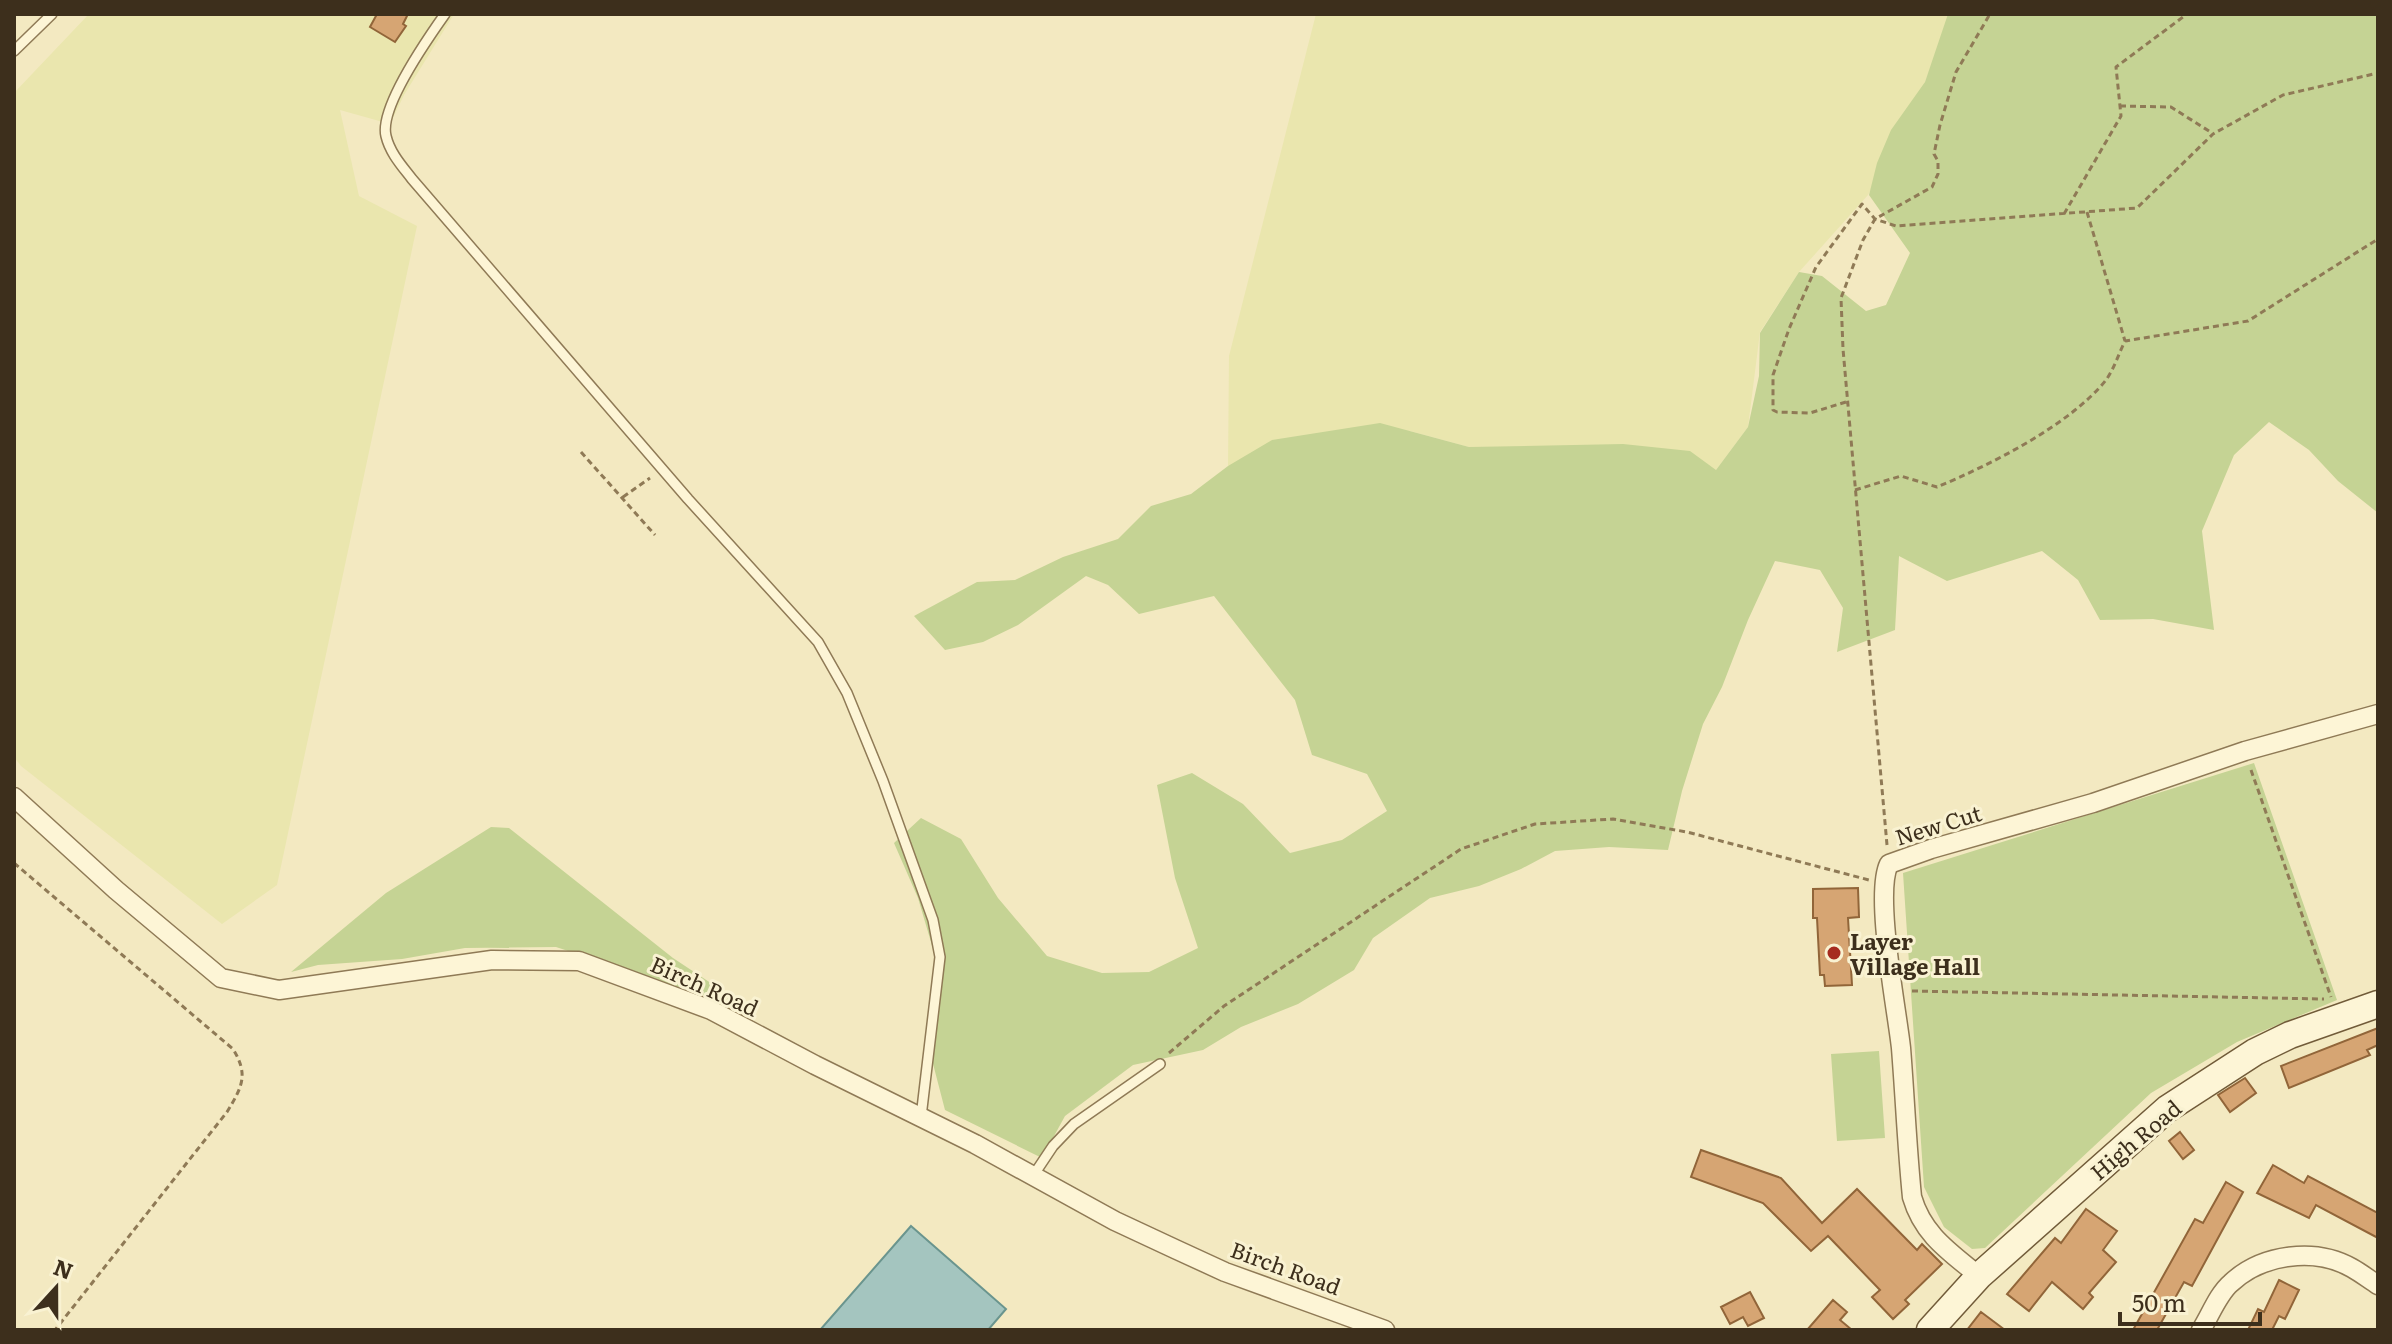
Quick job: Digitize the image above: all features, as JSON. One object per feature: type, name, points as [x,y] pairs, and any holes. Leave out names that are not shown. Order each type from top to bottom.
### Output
[{"type":"main road","name":"High Road","points":[[1930,1330],[1979,1276],[2167,1109],[2223,1070],[2290,1035],[2378,1004]]},
{"type":"street","name":"New Cut","points":[[1979,1276],[1932,1236],[1918,1217],[1912,1197],[1884,884],[1889,864],[1917,853],[2093,803],[2245,751],[2378,714]]},
{"type":"street","name":"Birch Road","points":[[14,797],[116,890],[221,978],[279,990],[492,960],[579,961],[711,1010],[1115,1221],[1225,1272],[1385,1330]]},
{"type":"street","points":[[2201,1330],[2229,1284],[2253,1268],[2285,1257],[2329,1260],[2350,1267],[2378,1285]]},
{"type":"lane","points":[[14,51],[52,14]]},
{"type":"lane","points":[[445,14],[424,43],[393,99],[385,133],[392,152],[421,190],[663,469],[818,642],[847,693],[883,781],[933,920],[940,957],[921,1117]]},
{"type":"lane","points":[[1033,1176],[1053,1146],[1074,1124],[1160,1064]]},
{"type":"path","points":[[1889,864],[1847,402],[1841,298],[1863,240],[1875,219],[1932,187],[1938,174],[1938,161],[1934,154],[1940,125],[1956,72],[1990,14]]},
{"type":"path","points":[[2064,214],[2121,116],[2116,67],[2187,14]]},
{"type":"path","points":[[1847,402],[1810,413],[1777,412],[1773,410],[1773,375],[1816,267],[1862,204],[1875,219],[1896,226],[2137,208],[2213,134],[2283,95],[2378,73]]},
{"type":"path","points":[[2120,106],[2171,107],[2213,134]]},
{"type":"path","points":[[1855,490],[1901,476],[1937,487],[1967,475],[2073,415],[2108,378],[2125,341],[2087,212]]},
{"type":"path","points":[[2125,341],[2248,321],[2378,239]]},
{"type":"path","points":[[581,452],[655,535]]},
{"type":"path","points":[[622,498],[663,469]]},
{"type":"path","points":[[1893,991],[2332,999],[2245,751]]},
{"type":"path","points":[[1160,1064],[1224,1006],[1461,849],[1535,824],[1613,819],[1687,832],[1884,884]]},
{"type":"path","points":[[14,863],[233,1049],[243,1065],[243,1081],[227,1112],[55,1330]]},
{"type":"shaded area","points":[[89,14],[454,14],[404,95],[390,124],[340,110],[359,196],[417,226],[277,885],[222,924],[21,766],[14,757],[14,93]]},
{"type":"shaded area","points":[[1316,14],[1951,14],[1925,82],[1868,195],[1799,272],[1760,332],[1748,427],[1716,470],[1469,447],[1410,431],[1228,466],[1229,356]]},
{"type":"green space","points":[[1948,14],[2378,14],[2378,513],[2338,481],[2309,450],[2269,422],[2234,455],[2202,531],[2214,630],[2153,619],[2100,620],[2078,580],[2042,551],[1947,581],[1899,556],[1895,630],[1837,652],[1843,608],[1820,570],[1775,561],[1722,687],[1703,724],[1668,850],[1609,847],[1555,851],[1479,886],[1430,898],[1373,938],[1354,970],[1298,1004],[1241,1027],[1203,1050],[1133,1065],[1065,1116],[1042,1158],[945,1110],[931,1056],[941,976],[918,898],[894,843],[921,818],[961,839],[998,898],[1047,956],[1102,973],[1149,972],[1198,948],[1175,878],[1157,785],[1192,773],[1243,804],[1290,853],[1342,840],[1387,811],[1367,774],[1312,755],[1295,700],[1214,596],[1139,614],[1108,585],[1086,576],[1018,625],[983,642],[945,650],[914,616],[977,582],[1015,580],[1063,557],[1118,539],[1151,506],[1191,494],[1228,466],[1272,440],[1380,423],[1469,447],[1623,444],[1690,451],[1716,470],[1748,427],[1759,376],[1760,333],[1799,272],[1822,276],[1866,311],[1886,305],[1910,253],[1869,195],[1877,163],[1891,130],[1925,82]]},
{"type":"green space","points":[[2254,763],[2337,1000],[2237,1042],[2151,1093],[1985,1248],[1972,1249],[1944,1227],[1924,1187],[1903,873]]},
{"type":"green space","points":[[491,827],[509,828],[673,958],[747,1007],[556,947],[465,948],[402,959],[318,965],[291,972],[386,893]]},
{"type":"green space","points":[[1879,1051],[1885,1138],[1837,1141],[1831,1054]]},
{"type":"water","points":[[911,1226],[1006,1309],[988,1330],[820,1330]]},
{"type":"building","points":[[377,14],[408,14],[403,24],[406,26],[395,42],[370,27]]},
{"type":"building","points":[[1858,888],[1859,917],[1848,918],[1852,985],[1825,986],[1824,975],[1820,975],[1813,889]]},
{"type":"building","points":[[2378,1028],[2378,1045],[2367,1050],[2370,1055],[2289,1088],[2281,1066]]},
{"type":"building","points":[[2245,1078],[2256,1093],[2230,1112],[2218,1095]]},
{"type":"building","points":[[2180,1132],[2194,1150],[2183,1159],[2169,1141]]},
{"type":"building","points":[[1701,1150],[1781,1178],[1822,1223],[1857,1189],[1917,1250],[1922,1244],[1942,1264],[1905,1300],[1909,1304],[1893,1319],[1872,1297],[1880,1290],[1828,1236],[1811,1251],[1763,1203],[1691,1177]]},
{"type":"building","points":[[2273,1165],[2304,1183],[2308,1176],[2378,1213],[2378,1238],[2316,1205],[2309,1218],[2257,1193]]},
{"type":"building","points":[[2226,1182],[2243,1192],[2192,1286],[2184,1282],[2157,1330],[2133,1330],[2195,1219],[2203,1223]]},
{"type":"building","points":[[2086,1209],[2117,1231],[2103,1250],[2116,1262],[2089,1293],[2093,1297],[2083,1309],[2052,1282],[2029,1311],[2007,1294],[2055,1238],[2061,1243]]},
{"type":"building","points":[[2279,1280],[2299,1290],[2285,1319],[2279,1316],[2272,1330],[2248,1330],[2258,1309],[2264,1312]]},
{"type":"building","points":[[1750,1292],[1764,1318],[1748,1326],[1743,1317],[1730,1324],[1721,1307]]},
{"type":"building","points":[[1833,1300],[1847,1312],[1840,1320],[1852,1330],[1807,1330]]},
{"type":"building","points":[[1981,1312],[2005,1330],[1967,1330]]},
{"type":"place","name":"Layer Village Hall","points":[[1834,953]]}]
